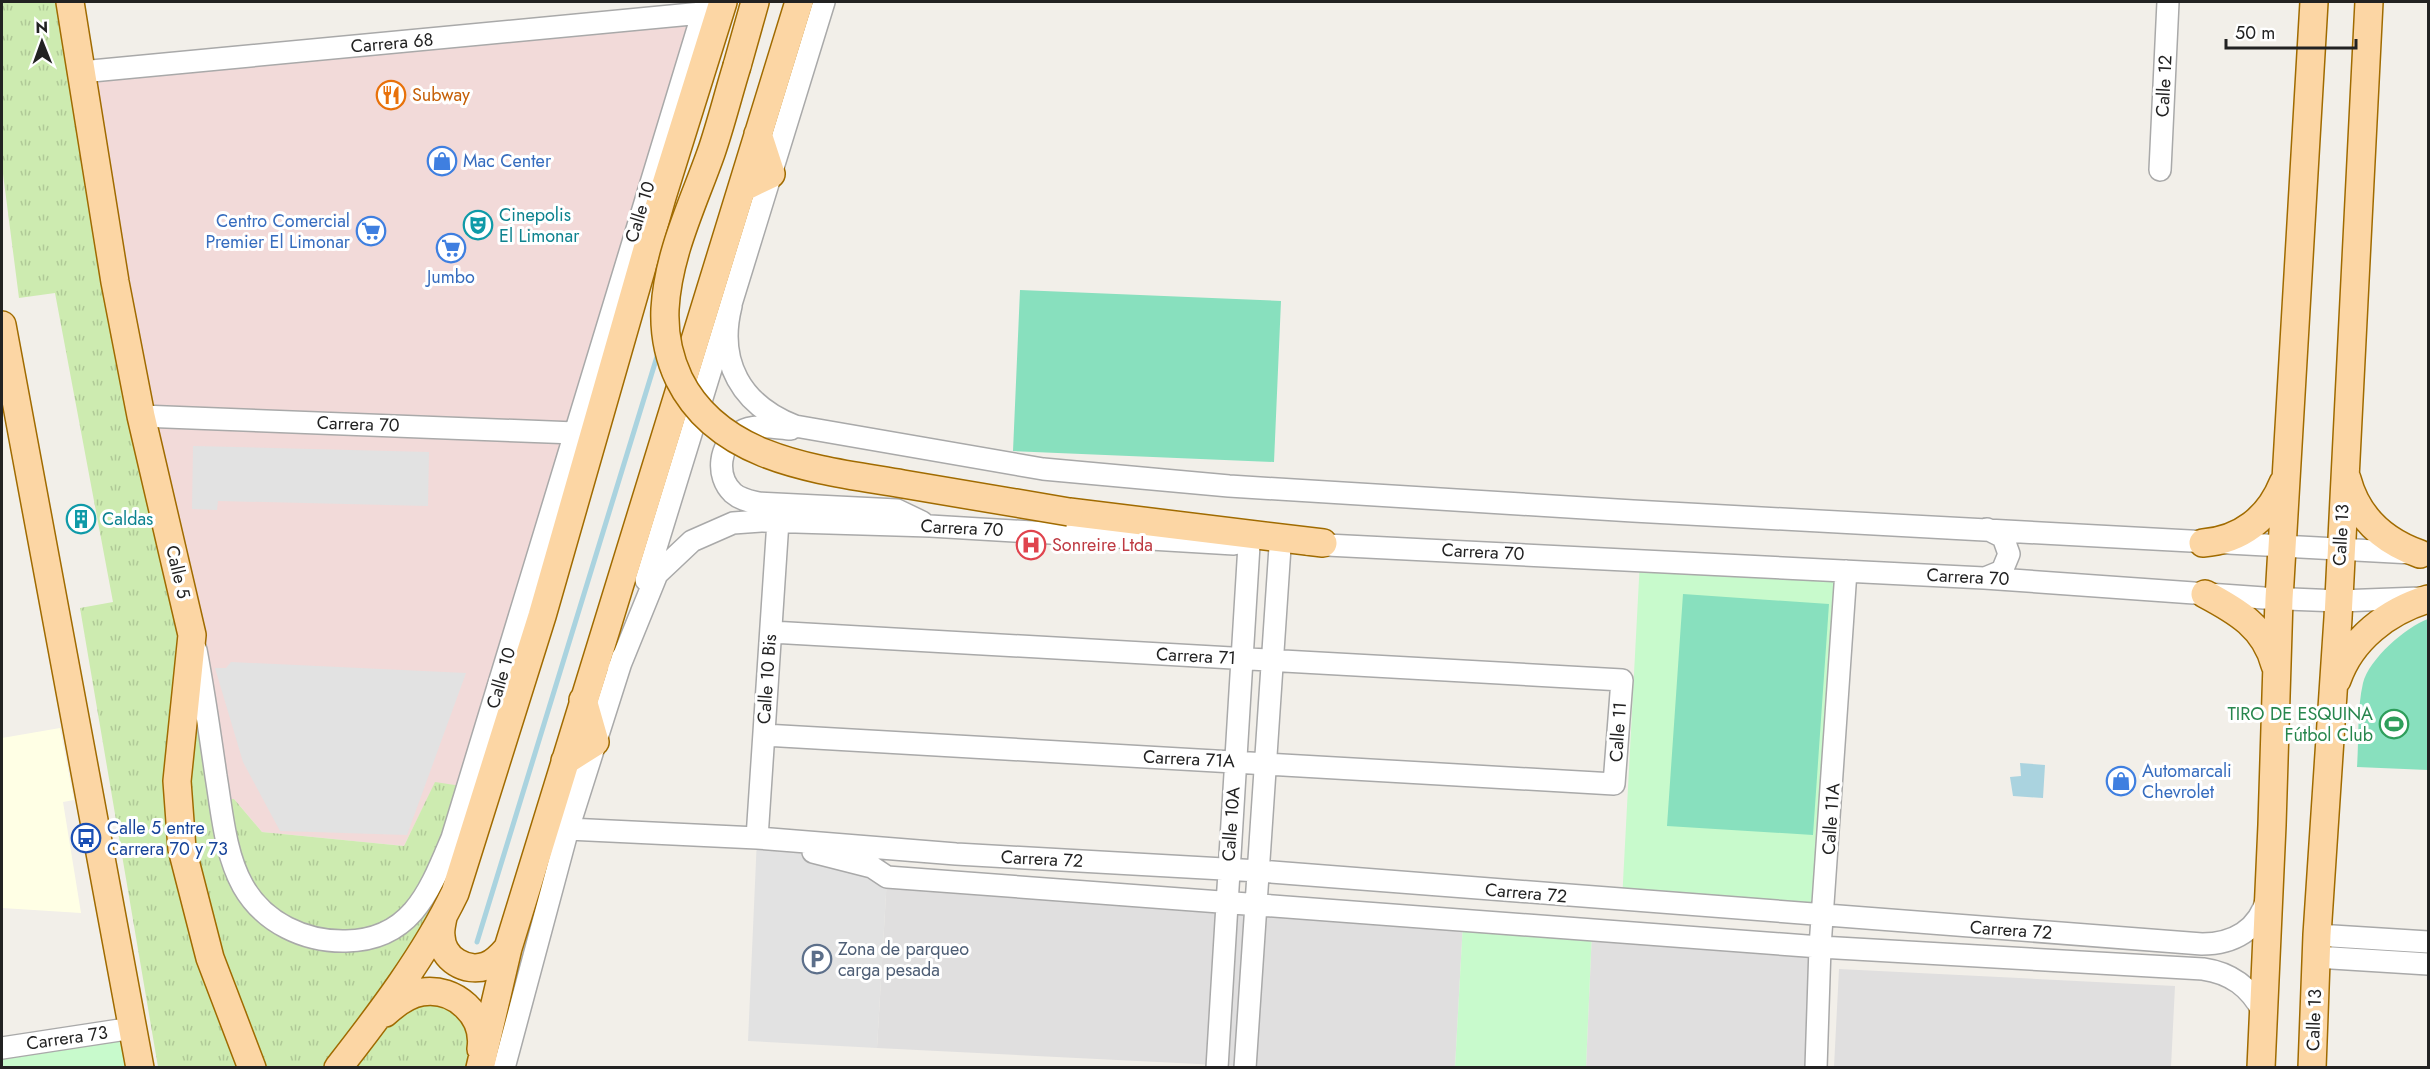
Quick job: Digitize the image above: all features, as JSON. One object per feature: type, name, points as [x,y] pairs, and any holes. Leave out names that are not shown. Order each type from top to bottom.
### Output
[{"type":"main road","name":"Calle 5","points":[[70,2],[115,282],[141,416],[192,635],[179,743],[179,814],[192,897],[210,958],[252,1068]]},
{"type":"main road","points":[[755,2],[712,150],[672,262],[667,287],[665,310],[669,351],[688,397],[705,417],[723,433],[744,445],[776,457],[848,474],[1069,512],[1323,543]]},
{"type":"main road","points":[[479,1068],[508,948],[799,2]]},
{"type":"main road","points":[[2261,1068],[2279,599],[2314,2]]},
{"type":"main road","name":"Calle 13","points":[[2312,1068],[2316,946],[2339,601],[2369,2]]},
{"type":"main road","name":"Calle 10","points":[[338,1068],[370,1026],[443,917],[456,856],[542,616],[656,189],[710,5]]},
{"type":"main road","points":[[742,188],[771,174],[758,134]]},
{"type":"main road","points":[[3,342],[140,1068]]},
{"type":"main road","points":[[2203,543],[2223,541],[2241,534],[2257,522],[2278,494],[2284,478],[2286,461]]},
{"type":"main road","points":[[2344,466],[2352,495],[2368,522],[2391,542],[2424,554]]},
{"type":"main road","points":[[2205,594],[2231,607],[2253,625],[2268,646],[2277,671]]},
{"type":"main road","points":[[2332,692],[2347,660],[2369,632],[2399,610],[2428,598]]},
{"type":"main road","points":[[531,651],[515,627],[542,616]]},
{"type":"main road","points":[[565,761],[595,742],[583,700]]},
{"type":"main road","points":[[443,917],[441,936],[444,949],[451,959],[463,966],[475,969],[488,966],[508,948]]},
{"type":"main road","points":[[370,1026],[391,1007],[421,992],[439,992],[456,998],[469,1009],[479,1024],[482,1042],[479,1068]]},
{"type":"street","points":[[504,1068],[567,829],[824,2]]},
{"type":"street","name":"Calle 12","points":[[2160,170],[2168,2]]},
{"type":"street","name":"Carrera 68","points":[[81,72],[710,5]]},
{"type":"street","name":"Calle 10","points":[[192,635],[204,691],[224,822],[234,862],[244,886],[260,908],[292,930],[311,938],[332,941],[373,937],[402,923],[415,910],[433,883],[456,856],[479,753],[515,627],[575,433],[656,189]]},
{"type":"street","points":[[731,306],[726,336],[727,351],[739,382],[763,410],[778,420],[813,430]]},
{"type":"street","name":"Carrera 70","points":[[141,416],[575,433]]},
{"type":"street","points":[[930,526],[897,510],[745,500],[733,493],[725,482],[721,468],[723,454],[729,442],[740,432],[753,427],[813,430],[1043,468],[1229,486],[1633,512],[2424,554]]},
{"type":"street","name":"Carrera 70","points":[[618,670],[657,574],[668,561],[692,541],[721,527],[747,521],[930,526],[1280,547],[1323,543],[1984,578],[2279,599],[2339,601],[2428,598]]},
{"type":"street","name":"Calle 10 Bis","points":[[757,838],[778,521]]},
{"type":"street","points":[[1984,578],[2002,571],[2009,554],[2003,537],[1986,529]]},
{"type":"street","name":"Calle 10A","points":[[1217,1068],[1249,545]]},
{"type":"street","name":"Calle 10A","points":[[1245,1068],[1280,547]]},
{"type":"street","name":"Calle 11A","points":[[1816,1068],[1820,947],[1824,917],[1846,571]]},
{"type":"street","name":"Carrera 71","points":[[771,632],[1622,680]]},
{"type":"street","name":"Calle 11","points":[[1614,784],[1622,680]]},
{"type":"street","name":"Carrera 71A","points":[[764,735],[1614,784]]},
{"type":"street","name":"Carrera 72","points":[[567,829],[757,838],[956,854],[1228,869],[1824,917],[2217,944],[2233,940],[2252,926],[2265,907],[2269,891]]},
{"type":"street","name":"Carrera 72","points":[[757,838],[872,867],[887,877],[1820,947],[2203,969],[2228,975],[2239,982],[2249,990],[2264,1012]]},
{"type":"street","points":[[2316,946],[2428,942]]},
{"type":"street","points":[[2316,946],[2428,964]]},
{"type":"street","name":"Carrera 73","points":[[2,1048],[133,1028]]},
{"type":"shaded area","name":"Centro Comercial Premier El Limonar","points":[[702,13],[468,787],[435,783],[404,846],[262,832],[234,799],[230,799],[81,72]]},
{"type":"shaded area","points":[[193,446],[429,452],[428,506],[218,501],[217,510],[192,509]]},
{"type":"shaded area","points":[[231,662],[466,673],[407,835],[280,831],[243,762],[215,668],[226,668]]},
{"type":"shaded area","points":[[60,728],[74,800],[63,802],[81,913],[2,908],[2,738]]},
{"type":"shaded area","name":"Zona de parqueo carga pesada","points":[[757,838],[887,877],[877,1048],[748,1041]]},
{"type":"shaded area","points":[[887,877],[1463,922],[1455,1067],[1259,1067],[877,1048]]},
{"type":"shaded area","points":[[1592,931],[1820,947],[1816,1067],[1586,1068]]},
{"type":"shaded area","points":[[1839,969],[2175,986],[2171,1067],[1834,1067]]},
{"type":"green space","points":[[2,2],[70,2],[230,799],[234,799],[262,832],[404,846],[435,782],[468,787],[421,903],[443,917],[391,1007],[456,998],[478,1067],[158,1067],[80,608],[113,602],[55,293],[19,298],[2,166]]},
{"type":"green space","points":[[1020,290],[1281,301],[1274,462],[1013,451]]},
{"type":"green space","points":[[1640,560],[1846,571],[1824,917],[1622,901]]},
{"type":"green space","points":[[1683,594],[1829,604],[1813,835],[1667,826]]},
{"type":"green space","name":"TIRO DE ESQUINA Fútbol Club","points":[[2428,619],[2428,770],[2357,767],[2360,703],[2367,674],[2389,645],[2409,629]]},
{"type":"green space","points":[[1463,922],[1592,931],[1586,1067],[1455,1068]]},
{"type":"green space","points":[[118,1031],[140,1067],[2,1067],[2,1048]]},
{"type":"water","points":[[2020,763],[2045,765],[2043,798],[2013,796],[2010,777],[2021,776]]},
{"type":"waterway","points":[[477,942],[659,350]]},
{"type":"place","name":"Subway","points":[[391,95]]},
{"type":"place","name":"Mac Center","points":[[442,161]]},
{"type":"place","name":"Cinepolis El Limonar","points":[[478,225]]},
{"type":"place","name":"Centro Comercial Premier El Limonar","points":[[371,231]]},
{"type":"place","name":"Jumbo","points":[[451,248]]},
{"type":"place","name":"Caldas","points":[[81,519]]},
{"type":"place","name":"Sonreire Ltda","points":[[1031,545]]},
{"type":"place","name":"TIRO DE ESQUINA Fútbol Club","points":[[2394,724]]},
{"type":"place","name":"Automarcali Chevrolet","points":[[2121,781]]},
{"type":"place","name":"Calle 5 entre Carrera 70 y 73","points":[[86,838]]},
{"type":"place","name":"Zona de parqueo carga pesada","points":[[817,959]]}]
